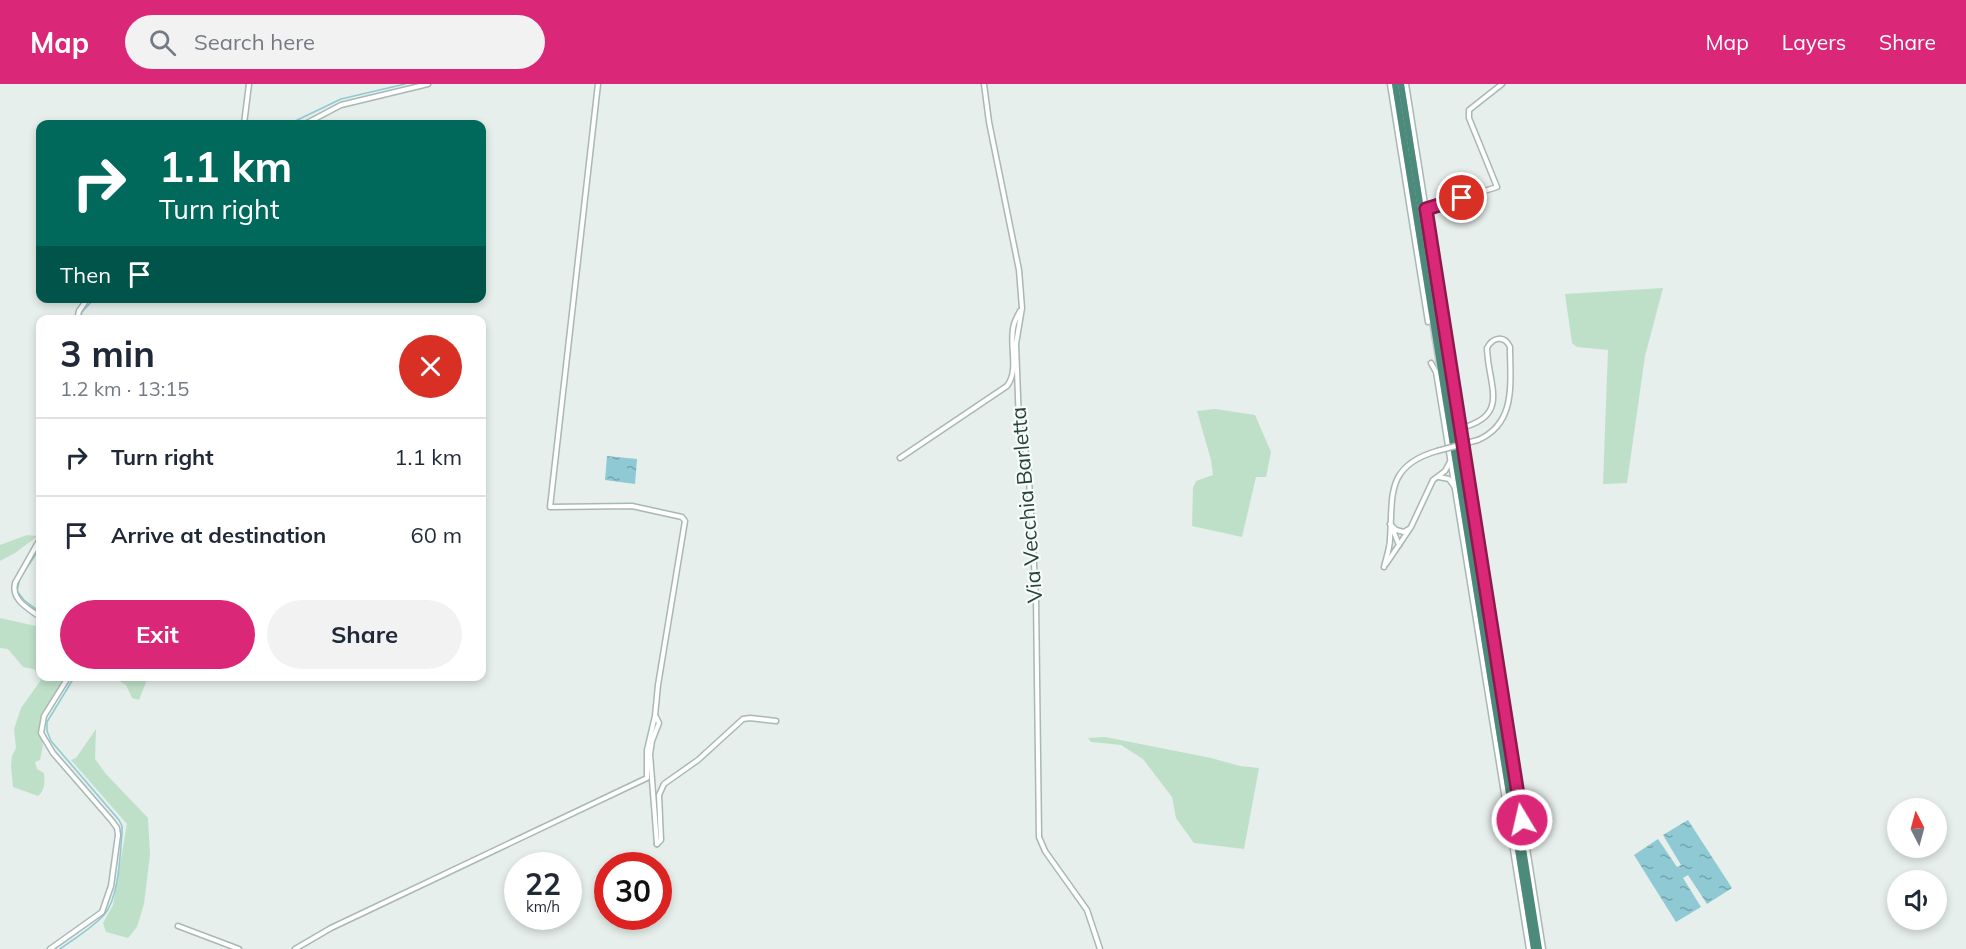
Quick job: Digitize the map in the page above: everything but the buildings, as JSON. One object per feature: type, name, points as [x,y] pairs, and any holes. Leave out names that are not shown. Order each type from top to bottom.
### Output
[{"type":"highway","points":[[1395,84],[1534,949]]},
{"type":"highway","points":[[1403,84],[1541,949]]},
{"type":"street","points":[[244,120],[249,84]]},
{"type":"street","points":[[313,120],[341,105],[428,84]]},
{"type":"street","points":[[295,949],[330,928],[646,779],[648,774],[647,750],[655,716],[685,527],[684,518],[632,506],[550,507],[598,84]]},
{"type":"street","name":"Via Vecchia Barletta","points":[[984,84],[989,122],[1019,270],[1022,308],[1016,344],[1019,423],[1025,446],[1036,598],[1038,837],[1045,851],[1087,910],[1100,949]]},
{"type":"street","points":[[1390,84],[1428,322]]},
{"type":"street","points":[[1403,84],[1426,209],[1461,428],[1541,949]]},
{"type":"street","points":[[1426,209],[1497,187],[1469,118],[1469,110],[1502,84]]},
{"type":"street","points":[[78,315],[87,303]]},
{"type":"street","points":[[900,458],[1006,386],[1012,376],[1013,368],[1013,325],[1022,308]]},
{"type":"street","points":[[1450,456],[1448,467],[1429,488],[1412,527],[1384,567],[1390,540],[1389,524],[1393,489],[1399,475],[1416,459],[1478,440],[1495,430],[1503,420],[1509,396],[1510,347],[1503,339],[1496,338],[1487,348],[1492,409],[1488,417],[1461,428]]},
{"type":"street","points":[[1431,363],[1436,372],[1453,472],[1529,949]]},
{"type":"street","points":[[1438,477],[1449,471],[1453,472]]},
{"type":"street","points":[[1438,477],[1449,479],[1455,487]]},
{"type":"street","points":[[1389,524],[1396,530],[1404,532],[1412,527]]},
{"type":"street","points":[[1389,524],[1399,545]]},
{"type":"street","points":[[1390,540],[1394,545],[1399,545]]},
{"type":"street","points":[[36,546],[13,589],[18,600],[36,614]]},
{"type":"street","points":[[50,949],[102,912],[111,886],[118,835],[117,828],[112,821],[52,753],[41,733],[44,716],[66,681]]},
{"type":"street","points":[[655,716],[659,723],[651,748],[659,844],[661,840],[659,795],[664,784],[698,760],[743,719],[776,721]]},
{"type":"street","points":[[178,926],[238,949]]},
{"type":"green space","points":[[1663,288],[1645,356],[1627,483],[1603,484],[1608,350],[1577,347],[1572,343],[1565,294]]},
{"type":"green space","points":[[1215,409],[1255,415],[1271,452],[1266,477],[1256,477],[1242,537],[1192,526],[1193,488],[1196,481],[1213,475],[1197,411]]},
{"type":"green space","points":[[27,535],[36,536],[15,553],[0,561],[0,545]]},
{"type":"green space","points":[[0,618],[36,626],[36,672],[34,669],[23,667],[8,649],[0,648]]},
{"type":"green space","points":[[40,681],[63,681],[44,711],[39,727],[43,746],[40,760],[35,762],[37,769],[44,773],[44,780],[43,788],[38,796],[13,787],[11,766],[16,748],[14,729],[21,708]]},
{"type":"green space","points":[[119,681],[146,681],[139,700],[132,698],[126,685]]},
{"type":"green space","points":[[96,729],[95,759],[106,774],[148,818],[150,855],[144,904],[137,927],[128,938],[106,932],[103,923],[113,905],[127,824],[71,760],[76,758]]},
{"type":"green space","points":[[1105,737],[1259,768],[1244,849],[1194,843],[1176,818],[1172,797],[1143,759],[1121,745],[1091,742],[1088,738]]},
{"type":"water","points":[[607,456],[637,459],[635,484],[605,480]]},
{"type":"water","points":[[1688,820],[1732,888],[1707,904],[1688,875],[1683,878],[1701,907],[1676,922],[1634,855],[1658,839],[1677,867],[1681,865],[1663,835]]},
{"type":"waterway","points":[[297,120],[341,99],[405,84]]},
{"type":"waterway","points":[[81,315],[90,303]]},
{"type":"waterway","points":[[36,554],[20,578],[17,591],[36,609]]},
{"type":"waterway","points":[[60,949],[94,924],[109,907],[118,876],[122,833],[119,820],[51,741],[47,731],[47,722],[72,681]]},
{"type":"route","points":[[1462,198],[1426,209],[1522,820]]}]
